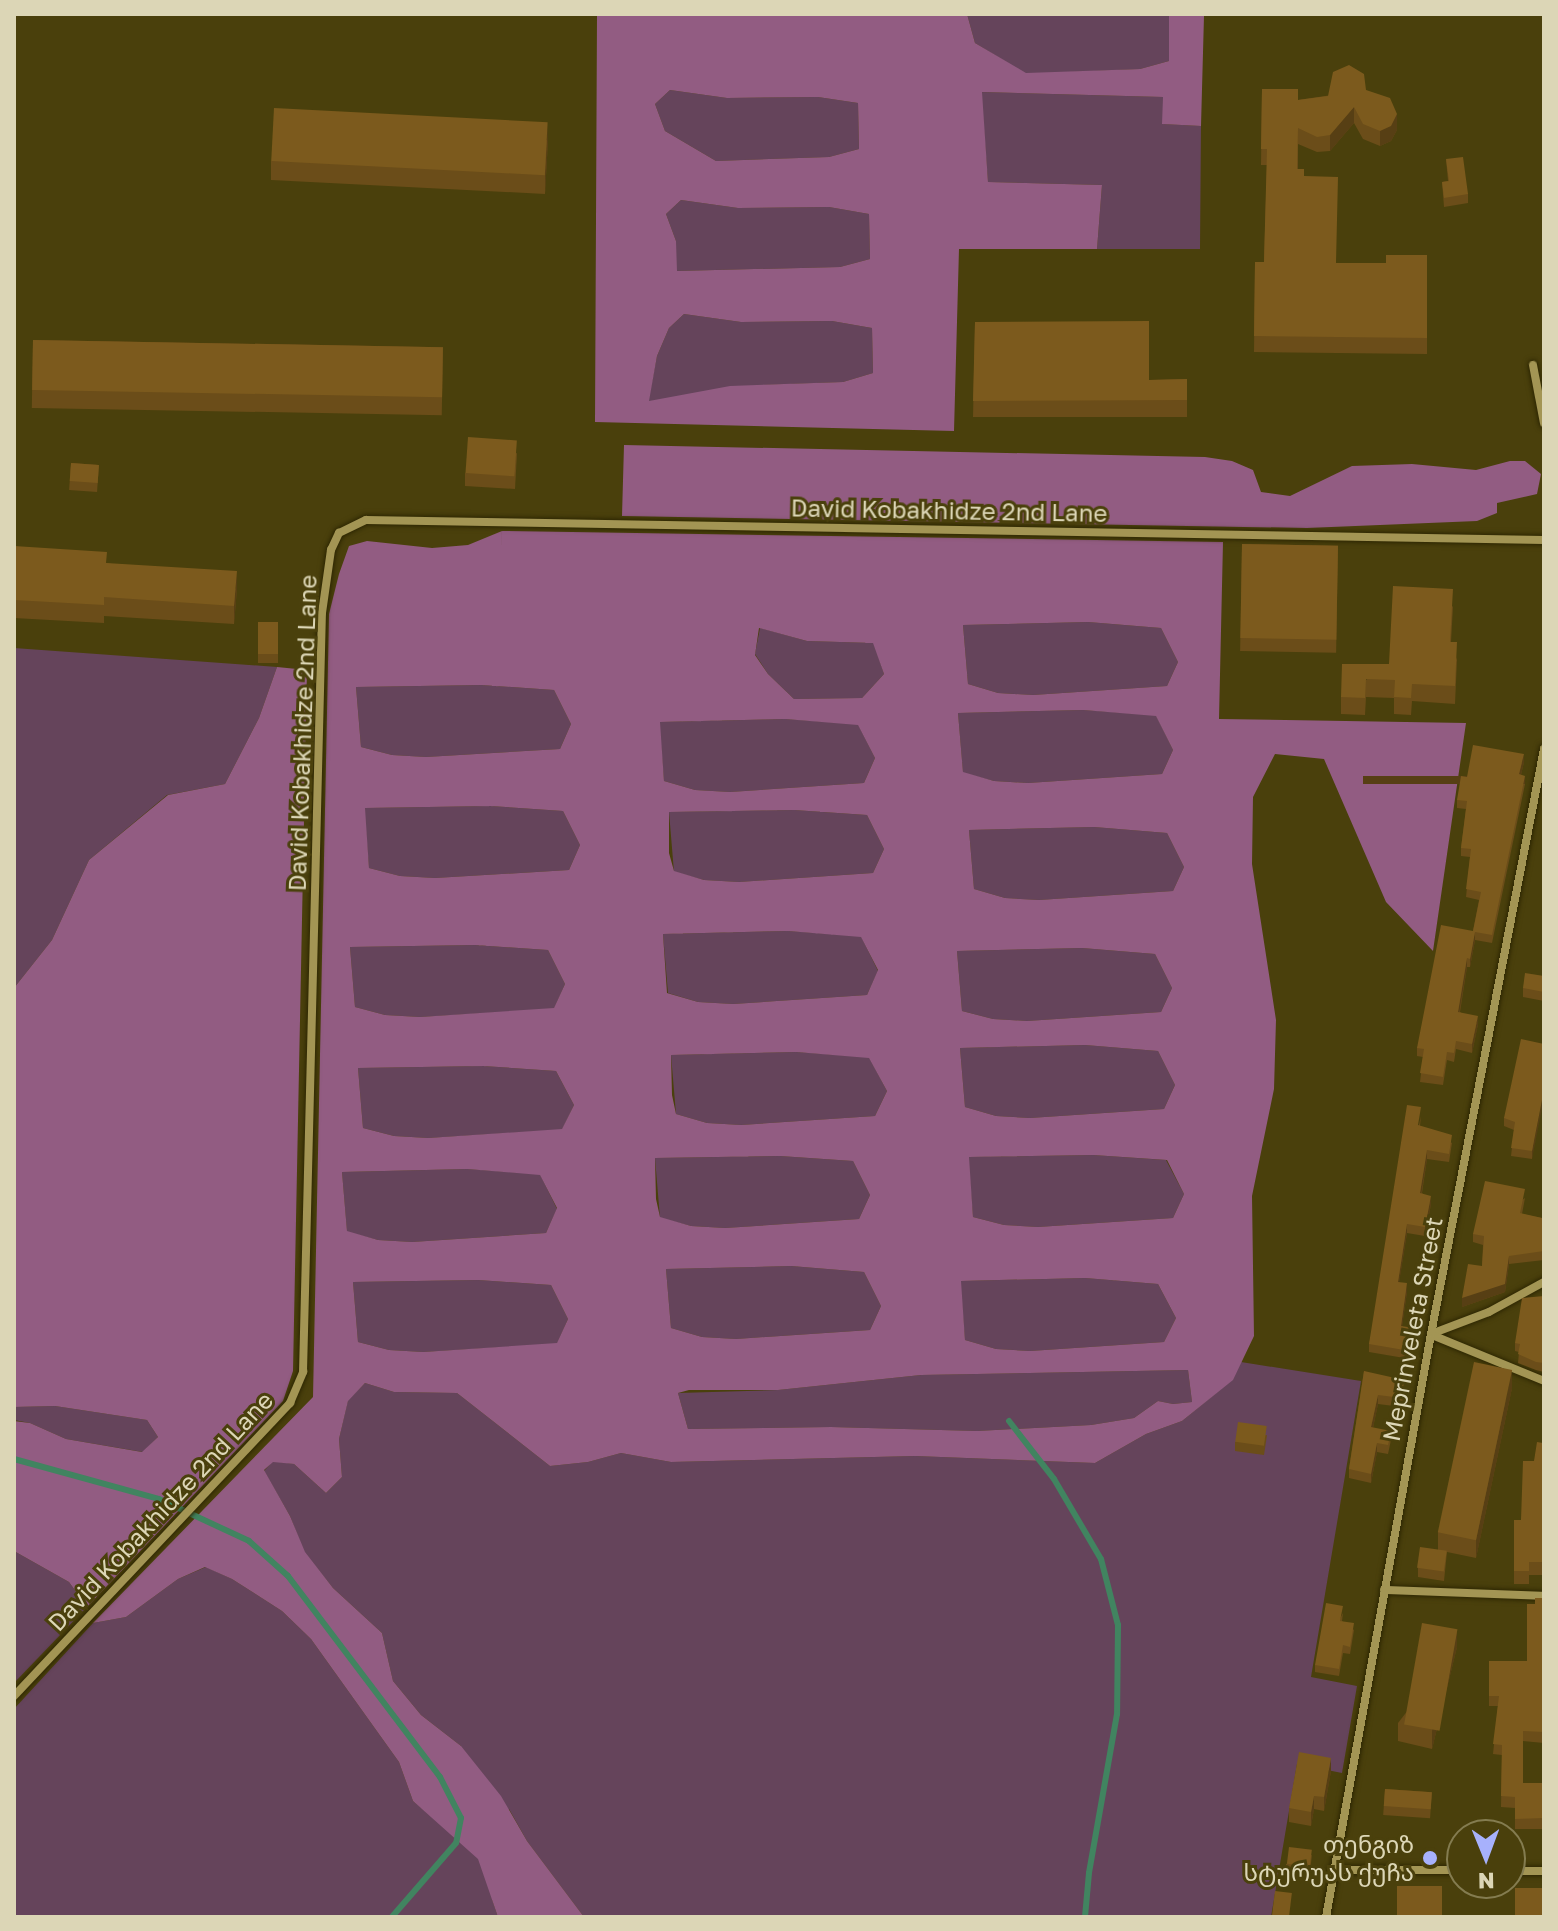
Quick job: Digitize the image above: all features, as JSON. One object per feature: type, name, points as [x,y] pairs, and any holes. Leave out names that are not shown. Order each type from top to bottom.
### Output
[{"type":"street","points":[[1533,365],[1544,423]]},
{"type":"street","name":"David Kobakhidze 2nd Lane","points":[[14,1696],[290,1403],[303,1372],[322,613],[331,550],[339,533],[366,520],[1544,540]]},
{"type":"street","name":"Meprinveleta Street","points":[[1326,1917],[1332,1870],[1431,1334],[1544,749]]},
{"type":"street","points":[[1431,1334],[1489,1312],[1544,1282]]},
{"type":"street","points":[[1431,1334],[1544,1381]]},
{"type":"street","points":[[1384,1590],[1544,1596]]},
{"type":"street","points":[[1332,1870],[1446,1870]]},
{"type":"shaded area","points":[[597,14],[967,14],[975,43],[1026,73],[1140,69],[1169,61],[1169,16],[1161,14],[1212,14],[1204,16],[1201,126],[1162,124],[1163,97],[982,92],[988,182],[1102,185],[1097,249],[959,249],[954,431],[595,422]],"holes":[[[670,90],[727,98],[818,97],[858,103],[859,149],[829,157],[716,161],[665,131],[655,104]],[[681,200],[738,208],[829,207],[869,214],[870,259],[840,267],[677,271],[676,241],[666,214]],[[684,314],[741,322],[832,321],[872,328],[873,373],[843,382],[730,386],[649,401],[657,356],[669,328]]]},
{"type":"shaded area","points":[[967,14],[1169,15],[1169,61],[1140,69],[1026,74],[975,43]]},
{"type":"shaded area","points":[[670,90],[727,98],[818,97],[858,103],[859,149],[829,157],[716,161],[665,131],[655,104]]},
{"type":"shaded area","points":[[981,92],[1163,97],[1163,124],[1201,126],[1200,249],[1097,249],[1102,185],[988,182]]},
{"type":"shaded area","points":[[681,200],[738,208],[829,207],[869,214],[870,259],[840,267],[676,271],[676,241],[666,214]]},
{"type":"shaded area","points":[[684,314],[741,322],[832,321],[872,328],[873,373],[843,382],[763,385],[648,402],[657,356],[669,328]]},
{"type":"shaded area","points":[[624,445],[1205,457],[1232,461],[1253,470],[1261,492],[1290,496],[1352,466],[1412,464],[1476,470],[1510,461],[1525,461],[1541,474],[1537,494],[1497,503],[1497,513],[1477,521],[1307,528],[622,516]]},
{"type":"shaded area","points":[[502,531],[1223,542],[1219,719],[1466,723],[1433,951],[1386,902],[1324,759],[1275,754],[1253,797],[1252,864],[1276,1020],[1274,1089],[1252,1196],[1254,1336],[1233,1380],[1182,1421],[1146,1434],[1095,1463],[915,1456],[671,1462],[621,1453],[588,1462],[550,1466],[457,1393],[394,1392],[365,1383],[348,1401],[339,1439],[342,1477],[326,1493],[294,1464],[273,1462],[264,1470],[290,1516],[305,1552],[333,1588],[382,1633],[393,1681],[421,1715],[461,1746],[501,1796],[527,1841],[584,1917],[498,1917],[478,1859],[413,1801],[399,1762],[311,1639],[282,1611],[232,1579],[205,1567],[178,1579],[126,1617],[93,1623],[313,1397],[329,614],[349,546],[367,541],[432,548],[468,545]],"holes":[[[1088,622],[1161,628],[1178,662],[1167,686],[1033,695],[998,693],[968,684],[963,625]],[[759,628],[807,641],[873,643],[884,674],[862,698],[794,699],[768,674],[755,655]],[[481,685],[554,690],[571,724],[560,749],[426,757],[392,755],[361,747],[356,687]],[[1083,710],[1156,716],[1173,750],[1162,774],[1028,783],[994,781],[963,772],[958,713]],[[785,719],[858,725],[875,758],[864,783],[730,792],[695,790],[664,781],[660,722]],[[490,806],[563,811],[580,845],[569,870],[435,878],[400,876],[369,868],[365,808]],[[794,810],[867,815],[884,849],[873,873],[739,882],[704,880],[674,871],[669,853],[669,812]],[[1094,827],[1167,833],[1184,867],[1173,891],[1039,900],[1005,898],[974,889],[969,830]],[[788,931],[861,937],[878,970],[867,995],[733,1004],[698,1002],[667,993],[663,934]],[[475,945],[548,950],[565,984],[554,1008],[420,1017],[385,1015],[355,1007],[350,947]],[[1082,948],[1155,954],[1172,988],[1161,1012],[1027,1021],[993,1019],[962,1011],[957,951]],[[1085,1045],[1158,1051],[1175,1085],[1164,1109],[1030,1118],[996,1116],[965,1107],[960,1048]],[[796,1052],[869,1058],[887,1091],[875,1116],[741,1125],[707,1123],[676,1114],[671,1055]],[[483,1066],[556,1071],[574,1105],[562,1129],[428,1138],[394,1136],[363,1128],[358,1068]],[[1093,1155],[1167,1160],[1184,1194],[1173,1218],[1038,1227],[1004,1225],[973,1217],[969,1157]],[[780,1156],[853,1161],[870,1195],[859,1219],[725,1228],[691,1226],[660,1217],[656,1199],[655,1158]],[[467,1169],[540,1175],[557,1208],[546,1233],[412,1242],[378,1240],[347,1231],[342,1172]],[[791,1266],[864,1272],[881,1306],[870,1330],[736,1339],[702,1337],[671,1328],[666,1269]],[[1085,1278],[1158,1284],[1176,1318],[1164,1342],[1030,1351],[996,1349],[965,1340],[961,1281]],[[478,1280],[551,1285],[568,1319],[557,1343],[423,1352],[389,1350],[358,1342],[353,1282]],[[1188,1370],[1192,1402],[1173,1404],[1158,1401],[1134,1418],[1091,1425],[977,1431],[831,1427],[688,1429],[678,1393],[689,1390],[778,1390],[921,1375]]]},
{"type":"shaded area","points":[[1088,622],[1161,628],[1178,662],[1167,686],[1033,695],[998,693],[968,684],[963,625]]},
{"type":"shaded area","points":[[760,628],[807,641],[874,643],[884,674],[862,698],[794,699],[768,674],[755,654]]},
{"type":"shaded area","points":[[14,648],[277,667],[259,718],[225,784],[167,795],[89,860],[52,940],[14,988]]},
{"type":"shaded area","points":[[277,667],[307,670],[293,1371],[283,1401],[87,1607],[69,1582],[14,1551],[14,1421],[30,1423],[66,1439],[142,1452],[158,1437],[147,1420],[55,1406],[14,1407],[14,988],[52,940],[89,860],[168,795],[225,784],[259,718]]},
{"type":"shaded area","points":[[481,685],[554,690],[571,724],[560,749],[426,757],[392,755],[361,747],[356,687]]},
{"type":"shaded area","points":[[1083,710],[1156,715],[1173,750],[1162,774],[1028,783],[994,781],[963,773],[958,713]]},
{"type":"shaded area","points":[[785,719],[858,724],[875,758],[864,783],[730,792],[695,790],[664,781],[659,722]]},
{"type":"shaded area","points":[[490,806],[563,811],[580,845],[569,870],[435,878],[400,876],[369,868],[364,808]]},
{"type":"shaded area","points":[[794,810],[867,815],[884,849],[873,873],[739,882],[704,880],[674,872],[669,812]]},
{"type":"shaded area","points":[[1094,827],[1167,833],[1184,867],[1173,891],[1039,900],[1005,898],[974,889],[969,830]]},
{"type":"shaded area","points":[[788,931],[861,936],[878,971],[867,995],[733,1004],[698,1002],[668,993],[663,934]]},
{"type":"shaded area","points":[[475,945],[548,950],[565,984],[554,1009],[420,1017],[385,1015],[355,1007],[350,947]]},
{"type":"shaded area","points":[[1082,948],[1155,954],[1172,988],[1161,1012],[1027,1021],[993,1019],[962,1011],[957,951]]},
{"type":"shaded area","points":[[1085,1045],[1158,1051],[1175,1085],[1164,1109],[1030,1118],[996,1116],[965,1107],[960,1048]]},
{"type":"shaded area","points":[[796,1052],[869,1057],[887,1091],[875,1116],[741,1125],[707,1123],[676,1114],[671,1055]]},
{"type":"shaded area","points":[[483,1066],[556,1071],[574,1105],[562,1130],[428,1138],[394,1136],[363,1128],[358,1068]]},
{"type":"shaded area","points":[[1093,1155],[1166,1160],[1184,1194],[1173,1218],[1038,1227],[1004,1225],[973,1217],[968,1157]]},
{"type":"shaded area","points":[[780,1156],[853,1161],[870,1195],[859,1219],[725,1228],[691,1226],[660,1218],[655,1158]]},
{"type":"shaded area","points":[[467,1169],[540,1174],[557,1209],[546,1233],[412,1242],[378,1240],[347,1232],[342,1172]]},
{"type":"shaded area","points":[[791,1266],[864,1272],[881,1306],[870,1330],[736,1339],[702,1337],[671,1328],[666,1269]]},
{"type":"shaded area","points":[[1085,1278],[1158,1284],[1176,1318],[1164,1342],[1030,1351],[996,1349],[965,1340],[960,1281]]},
{"type":"shaded area","points":[[478,1280],[551,1285],[568,1319],[557,1344],[423,1352],[389,1350],[358,1342],[353,1282]]},
{"type":"shaded area","points":[[1241,1362],[1361,1381],[1311,1677],[1357,1686],[1342,1773],[1297,1764],[1271,1917],[584,1917],[527,1841],[509,1809],[492,1899],[498,1917],[14,1917],[14,1709],[93,1623],[126,1617],[178,1579],[206,1567],[232,1579],[282,1611],[311,1639],[399,1762],[413,1801],[432,1817],[461,1746],[421,1715],[393,1681],[382,1633],[333,1588],[304,1552],[290,1516],[264,1471],[273,1461],[294,1464],[326,1493],[342,1477],[339,1439],[348,1400],[365,1383],[394,1392],[457,1393],[550,1466],[588,1462],[621,1453],[671,1462],[915,1456],[1095,1463],[1146,1434],[1182,1421],[1232,1380]]},
{"type":"shaded area","points":[[1188,1370],[1192,1402],[1173,1404],[1158,1401],[1134,1418],[1091,1425],[977,1431],[831,1427],[688,1429],[678,1393],[778,1390],[921,1375]]},
{"type":"shaded area","points":[[55,1406],[147,1420],[158,1437],[143,1452],[66,1439],[30,1423],[14,1420],[14,1407]]},
{"type":"shaded area","points":[[14,1551],[69,1582],[87,1607],[14,1683]]},
{"type":"building","points":[[1349,65],[1364,74],[1366,90],[1390,98],[1397,114],[1391,126],[1380,131],[1363,124],[1354,107],[1330,135],[1317,137],[1298,128],[1297,169],[1304,169],[1304,176],[1338,177],[1336,263],[1386,263],[1386,255],[1427,255],[1427,338],[1254,336],[1255,262],[1264,262],[1267,149],[1261,149],[1262,89],[1298,89],[1298,100],[1328,96],[1333,72]]},
{"type":"building","points":[[274,108],[548,122],[545,175],[271,161]]},
{"type":"building","points":[[1463,157],[1468,194],[1444,198],[1442,182],[1449,181],[1446,159]]},
{"type":"building","points":[[1149,321],[1149,380],[1187,379],[1187,400],[973,401],[975,322]]},
{"type":"building","points":[[33,340],[443,347],[442,397],[32,390]]},
{"type":"building","points":[[468,437],[517,440],[514,476],[465,473]]},
{"type":"building","points":[[71,463],[99,465],[98,483],[70,481]]},
{"type":"building","points":[[1242,544],[1338,546],[1336,640],[1240,638]]},
{"type":"building","points":[[14,546],[107,552],[106,563],[237,571],[234,606],[104,597],[104,605],[14,600]]},
{"type":"building","points":[[1393,586],[1453,589],[1450,642],[1457,642],[1455,686],[1412,684],[1411,698],[1394,697],[1395,680],[1366,679],[1365,698],[1341,697],[1342,664],[1389,664]]},
{"type":"building","points":[[258,622],[278,622],[278,654],[258,654]]},
{"type":"building","points":[[1473,745],[1524,754],[1519,774],[1525,776],[1492,935],[1475,932],[1470,959],[1467,958],[1458,1012],[1478,1016],[1472,1044],[1456,1041],[1454,1053],[1447,1052],[1443,1077],[1420,1073],[1424,1049],[1417,1048],[1441,925],[1473,931],[1481,892],[1466,889],[1471,849],[1461,848],[1467,801],[1457,800],[1461,776],[1467,777]]},
{"type":"building","points":[[1525,973],[1544,976],[1544,992],[1523,988]]},
{"type":"building","points":[[1521,1039],[1544,1044],[1544,1090],[1532,1151],[1511,1148],[1515,1122],[1504,1118]]},
{"type":"building","points":[[1407,1105],[1421,1107],[1418,1125],[1452,1135],[1449,1154],[1427,1150],[1420,1193],[1431,1196],[1425,1227],[1407,1224],[1398,1282],[1407,1283],[1401,1326],[1414,1328],[1410,1351],[1369,1344]]},
{"type":"building","points":[[1485,1181],[1525,1189],[1520,1213],[1542,1218],[1544,1212],[1544,1251],[1509,1256],[1505,1284],[1462,1298],[1468,1264],[1482,1266],[1484,1236],[1473,1234]]},
{"type":"building","points":[[1544,1296],[1544,1363],[1518,1354],[1520,1344],[1515,1343],[1522,1298]]},
{"type":"building","points":[[1474,1362],[1512,1370],[1476,1540],[1438,1532]]},
{"type":"building","points":[[1364,1371],[1404,1380],[1402,1398],[1378,1395],[1371,1427],[1391,1431],[1388,1445],[1377,1443],[1371,1474],[1349,1469]]},
{"type":"building","points":[[1238,1422],[1267,1426],[1264,1446],[1235,1442]]},
{"type":"building","points":[[1544,1433],[1544,1562],[1529,1562],[1529,1571],[1514,1571],[1514,1520],[1521,1520],[1523,1461],[1534,1461],[1537,1442],[1543,1443]]},
{"type":"building","points":[[1420,1547],[1447,1551],[1444,1572],[1417,1568]]},
{"type":"building","points":[[1535,1598],[1544,1598],[1544,1732],[1523,1731],[1523,1783],[1544,1783],[1544,1818],[1515,1819],[1515,1797],[1501,1796],[1502,1745],[1493,1744],[1499,1696],[1489,1696],[1489,1661],[1527,1661],[1527,1604],[1535,1604]]},
{"type":"building","points":[[1326,1603],[1343,1606],[1340,1621],[1354,1623],[1350,1647],[1343,1645],[1339,1669],[1315,1665]]},
{"type":"building","points":[[1422,1623],[1457,1629],[1440,1731],[1404,1724]]},
{"type":"building","points":[[1299,1752],[1331,1758],[1324,1797],[1314,1796],[1311,1812],[1289,1808]]},
{"type":"building","points":[[1385,1789],[1432,1792],[1431,1809],[1384,1806]]},
{"type":"building","points":[[1289,1847],[1312,1850],[1310,1867],[1287,1864]]},
{"type":"building","points":[[1397,1886],[1442,1886],[1442,1917],[1397,1917]]},
{"type":"building","points":[[1526,1888],[1544,1888],[1544,1917],[1515,1917],[1515,1899],[1526,1899]]},
{"type":"building","points":[[1275,1891],[1292,1893],[1289,1917],[1272,1917]]},
{"type":"waterway","points":[[1009,1421],[1054,1479],[1101,1559],[1118,1625],[1117,1714],[1089,1873],[1085,1917]]},
{"type":"waterway","points":[[14,1459],[159,1499],[249,1541],[288,1576],[440,1777],[461,1818],[456,1843],[392,1917]]},
{"type":"place","name":"თენგიზ სტურუას ქუჩა","points":[[1430,1858]]}]
